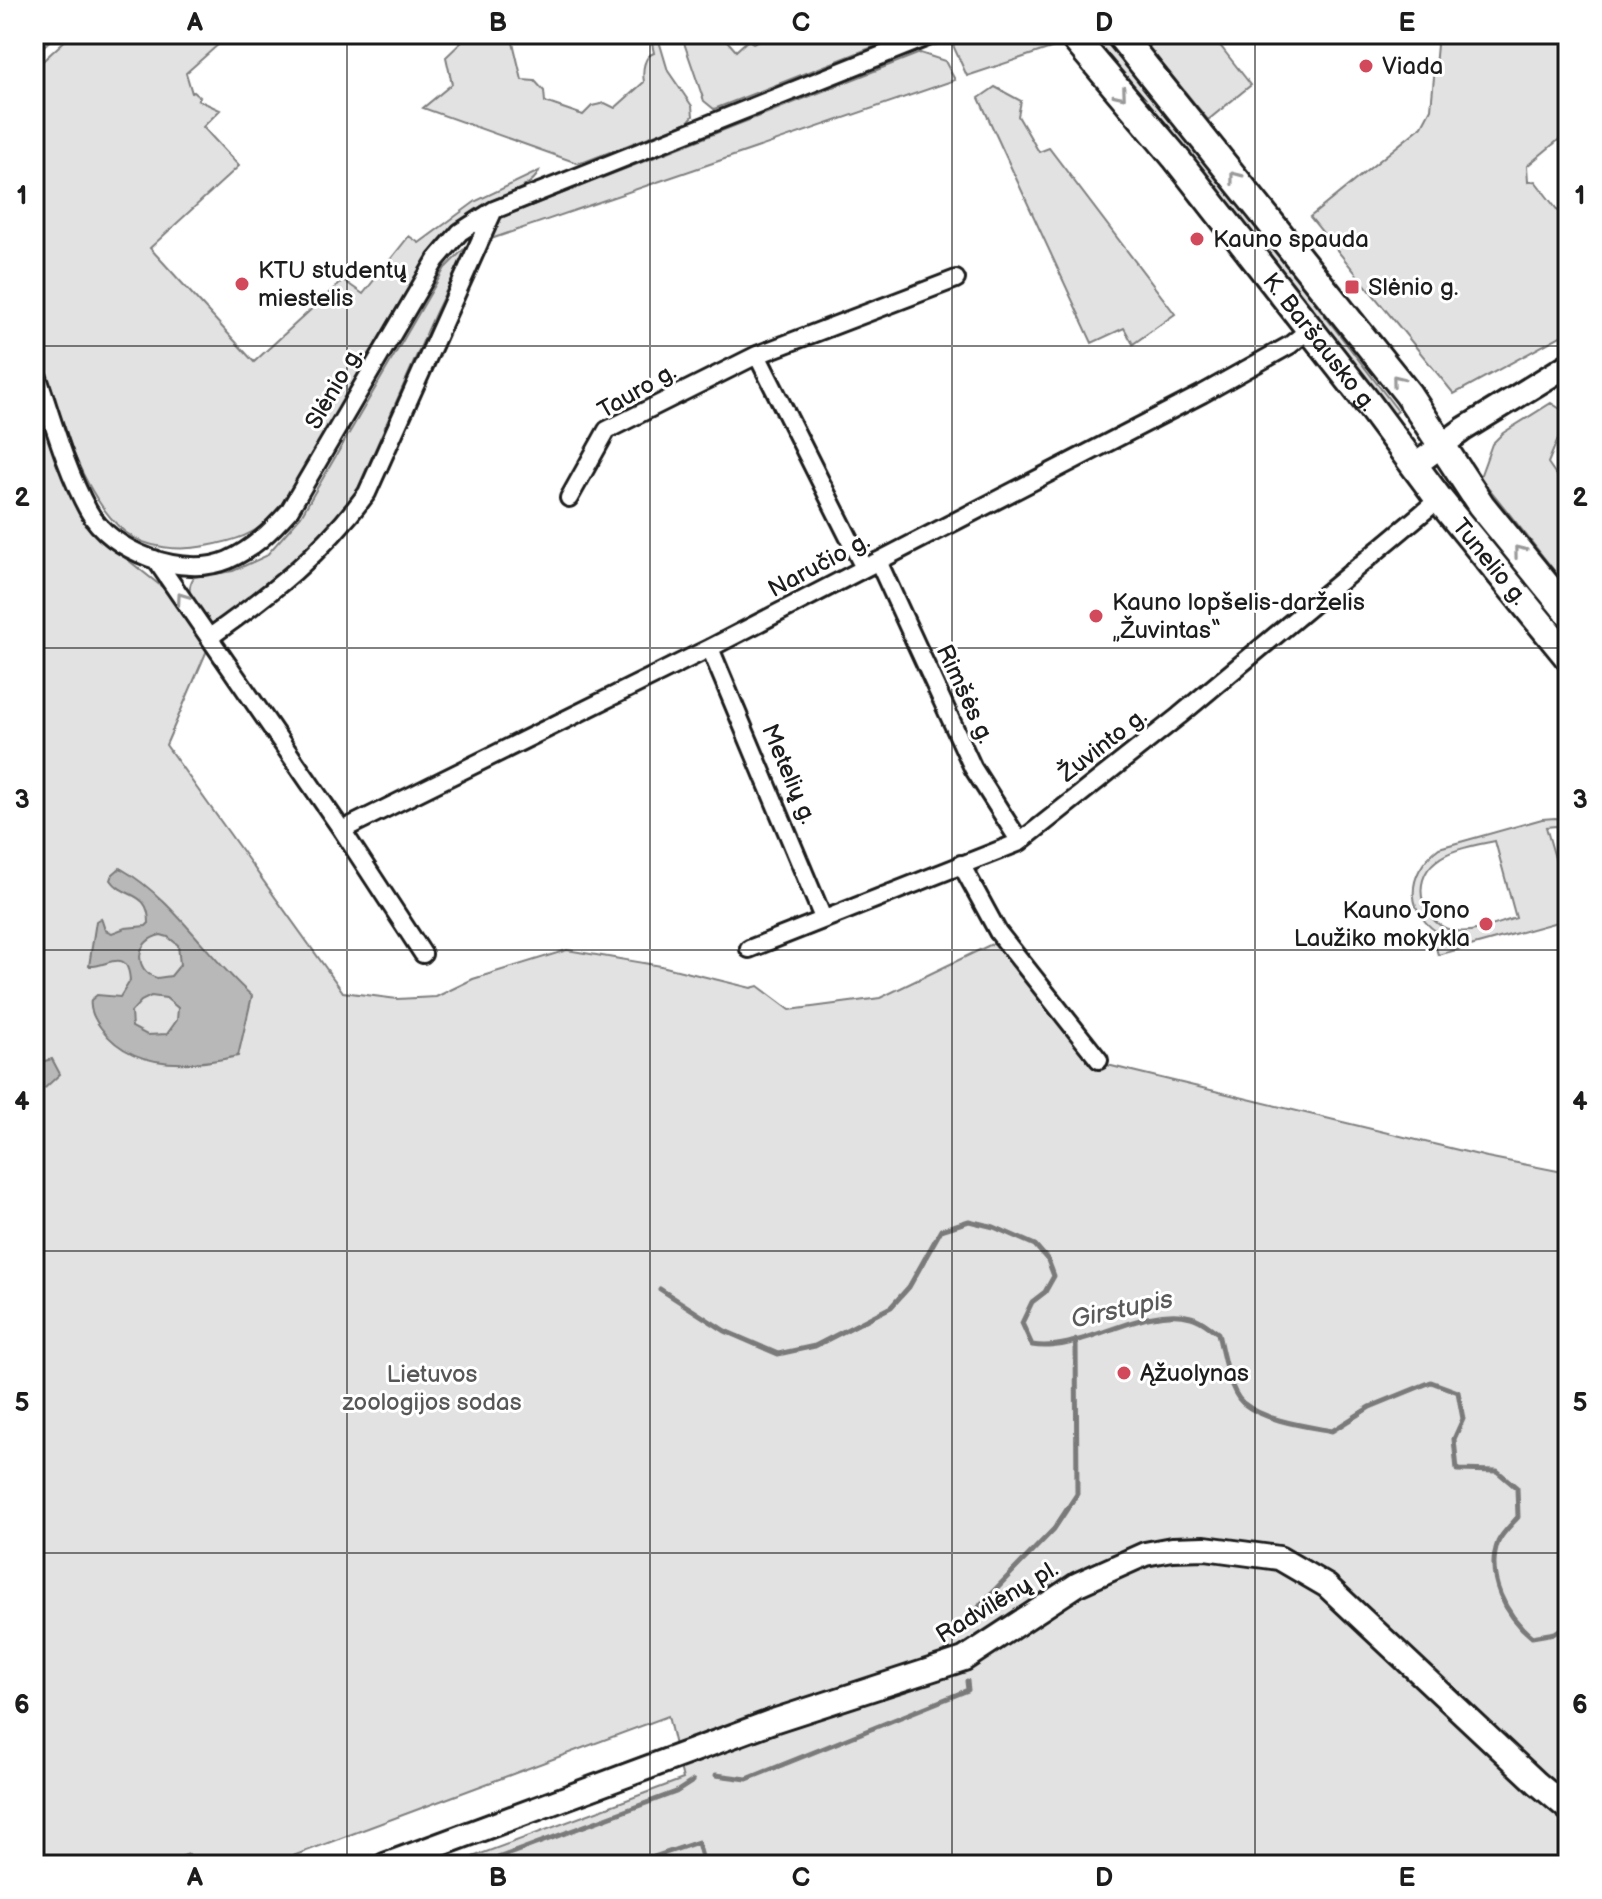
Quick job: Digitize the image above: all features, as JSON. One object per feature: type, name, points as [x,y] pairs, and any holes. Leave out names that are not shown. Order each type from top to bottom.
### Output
[{"type":"main road","name":"K. Baršausko g.","points":[[1071,34],[1175,157],[1414,466]]},
{"type":"main road","name":"K. Baršausko g.","points":[[1119,34],[1408,394],[1441,445]]},
{"type":"main road","name":"Tunelio g.","points":[[1441,445],[1481,505],[1568,612]]},
{"type":"main road","name":"Tunelio g.","points":[[1414,466],[1568,657]]},
{"type":"street","name":"Slėnio g.","points":[[34,366],[69,466],[89,512],[103,530],[128,550],[155,559],[201,566],[224,562],[248,550],[277,524],[305,485],[436,260],[460,232],[494,210],[935,34]]},
{"type":"street","points":[[210,637],[301,567],[338,531],[367,493],[494,210]]},
{"type":"street","name":"Tauro g.","points":[[569,498],[607,430],[757,355],[956,279]]},
{"type":"street","name":"Naručio g.","points":[[342,830],[710,648],[1202,394],[1290,345],[1310,329]]},
{"type":"street","points":[[757,355],[871,564]]},
{"type":"street","points":[[1414,466],[1441,445],[1568,365]]},
{"type":"street","name":"Žuvinto g.","points":[[749,949],[1020,842],[1191,707],[1439,499]]},
{"type":"street","points":[[155,559],[342,830],[423,954]]},
{"type":"street","name":"Rimšės g.","points":[[871,564],[973,768],[1020,842]]},
{"type":"street","name":"Metelių g.","points":[[710,648],[823,918]]},
{"type":"street","points":[[961,864],[998,932],[1099,1060]]},
{"type":"street","name":"Radvilėnų pl.","points":[[385,1865],[786,1716],[964,1659],[1078,1584],[1145,1554],[1172,1549],[1205,1548],[1279,1558],[1327,1586],[1568,1809]]},
{"type":"green space","points":[[34,34],[57,34],[34,55]]},
{"type":"green space","points":[[72,34],[217,34],[219,44],[186,73],[192,93],[200,97],[198,100],[220,110],[203,127],[239,166],[150,248],[254,362],[343,280],[363,294],[409,236],[419,243],[476,201],[539,171],[529,183],[475,210],[441,239],[380,336],[292,491],[269,521],[235,539],[196,548],[175,548],[143,542],[125,532],[108,515],[80,468],[49,385],[34,336],[34,69]]},
{"type":"green space","points":[[470,34],[511,34],[522,80],[535,81],[544,91],[545,102],[583,115],[592,106],[605,103],[615,108],[644,82],[644,64],[654,53],[650,34],[657,34],[668,71],[692,106],[693,116],[688,122],[577,163],[423,108],[452,84],[446,57]]},
{"type":"green space","points":[[681,34],[721,34],[736,51],[748,40],[753,43],[775,34],[906,34],[714,109],[704,101]]},
{"type":"green space","points":[[964,34],[1050,34],[1060,45],[967,76],[951,41]]},
{"type":"green space","points":[[1090,34],[1101,34],[1243,209],[1398,411],[1393,415],[1238,214]]},
{"type":"green space","points":[[1138,34],[1211,34],[1251,85],[1208,120]]},
{"type":"green space","points":[[1428,34],[1568,34],[1568,132],[1527,166],[1528,182],[1535,181],[1565,220],[1568,218],[1568,332],[1454,394],[1310,217],[1422,126],[1431,109],[1437,45]]},
{"type":"green space","points":[[920,53],[945,61],[955,80],[485,241],[500,218]]},
{"type":"green space","points":[[995,87],[1021,101],[1018,116],[1039,152],[1049,148],[1175,314],[1133,344],[1124,328],[1092,343],[979,98]]},
{"type":"green space","points":[[463,250],[464,254],[356,493],[333,524],[285,572],[211,628],[191,597],[194,577],[233,571],[266,556],[301,516],[445,268]]},
{"type":"green space","name":"Lietuvos zoologijos sodas","points":[[34,397],[80,515],[99,537],[171,594],[208,648],[166,745],[343,992],[397,999],[436,997],[473,979],[567,950],[661,966],[751,988],[758,986],[790,1010],[880,998],[996,942],[1095,1062],[1487,1157],[1568,1173],[1568,1865],[451,1865],[683,1779],[668,1716],[269,1865],[238,1865],[219,1858],[210,1860],[211,1864],[194,1865],[189,1854],[156,1865],[34,1865]]},
{"type":"green space","points":[[1551,403],[1568,414],[1548,463],[1568,492],[1568,588],[1480,477],[1492,444],[1503,433]]},
{"type":"green space","points":[[1466,503],[1568,630],[1568,641],[1460,506]]},
{"type":"green space","points":[[1542,819],[1568,820],[1568,830],[1546,827],[1568,903],[1568,919],[1438,955],[1434,940],[1444,936],[1431,928],[1422,917],[1414,894],[1415,882],[1428,858],[1439,848]],"holes":[[[1495,841],[1516,918],[1471,931],[1444,927],[1435,921],[1423,902],[1423,880],[1436,861],[1449,853]]]},
{"type":"shaded area","points":[[120,868],[157,895],[252,996],[238,1056],[182,1063],[146,1059],[114,1042],[99,1025],[92,1011],[91,1000],[97,995],[120,997],[130,981],[128,970],[121,961],[89,966],[96,921],[101,918],[105,930],[112,933],[149,923],[145,905],[116,886],[111,880]],"holes":[[[161,935],[178,945],[180,965],[171,976],[157,978],[144,968],[140,955],[146,942]],[[151,996],[166,998],[178,1008],[177,1020],[167,1034],[147,1035],[132,1027],[131,1012]]]},
{"type":"shaded area","points":[[34,1049],[41,1062],[52,1059],[60,1074],[45,1088],[34,1092]]},
{"type":"waterway","name":"Girstupis","points":[[660,1289],[725,1331],[778,1354],[815,1346],[891,1307],[909,1287],[941,1230],[969,1221],[994,1227],[1035,1245],[1048,1260],[1054,1276],[1045,1292],[1032,1302],[1022,1323],[1032,1345],[1070,1343],[1152,1317],[1172,1315],[1195,1318],[1218,1333],[1230,1380],[1243,1403],[1274,1418],[1332,1431],[1370,1407],[1431,1382],[1458,1392],[1463,1419],[1454,1439],[1457,1470],[1497,1471],[1517,1488],[1518,1517],[1498,1542],[1495,1555],[1496,1582],[1506,1607],[1532,1637],[1555,1633],[1568,1624]]},
{"type":"waterway","points":[[963,1633],[981,1604],[1054,1529],[1077,1494],[1076,1340]]},
{"type":"waterway","points":[[716,1775],[747,1779],[968,1690],[967,1681]]},
{"type":"waterway","points":[[479,1865],[676,1792],[693,1781]]},
{"type":"waterway","points":[[630,1865],[698,1842],[704,1865]]},
{"type":"place","name":"Viada","points":[[1366,66]]},
{"type":"place","name":"Kauno spauda","points":[[1197,239]]},
{"type":"place","name":"KTU studentų miestelis","points":[[242,284]]},
{"type":"place","name":"Slėnio g.","points":[[1352,287]]},
{"type":"place","name":"Kauno lopšelis-darželis „Žuvintas“","points":[[1096,616]]},
{"type":"place","name":"Kauno Jono Laužiko mokykla","points":[[1486,924]]},
{"type":"place","name":"Ąžuolynas","points":[[1124,1373]]}]
